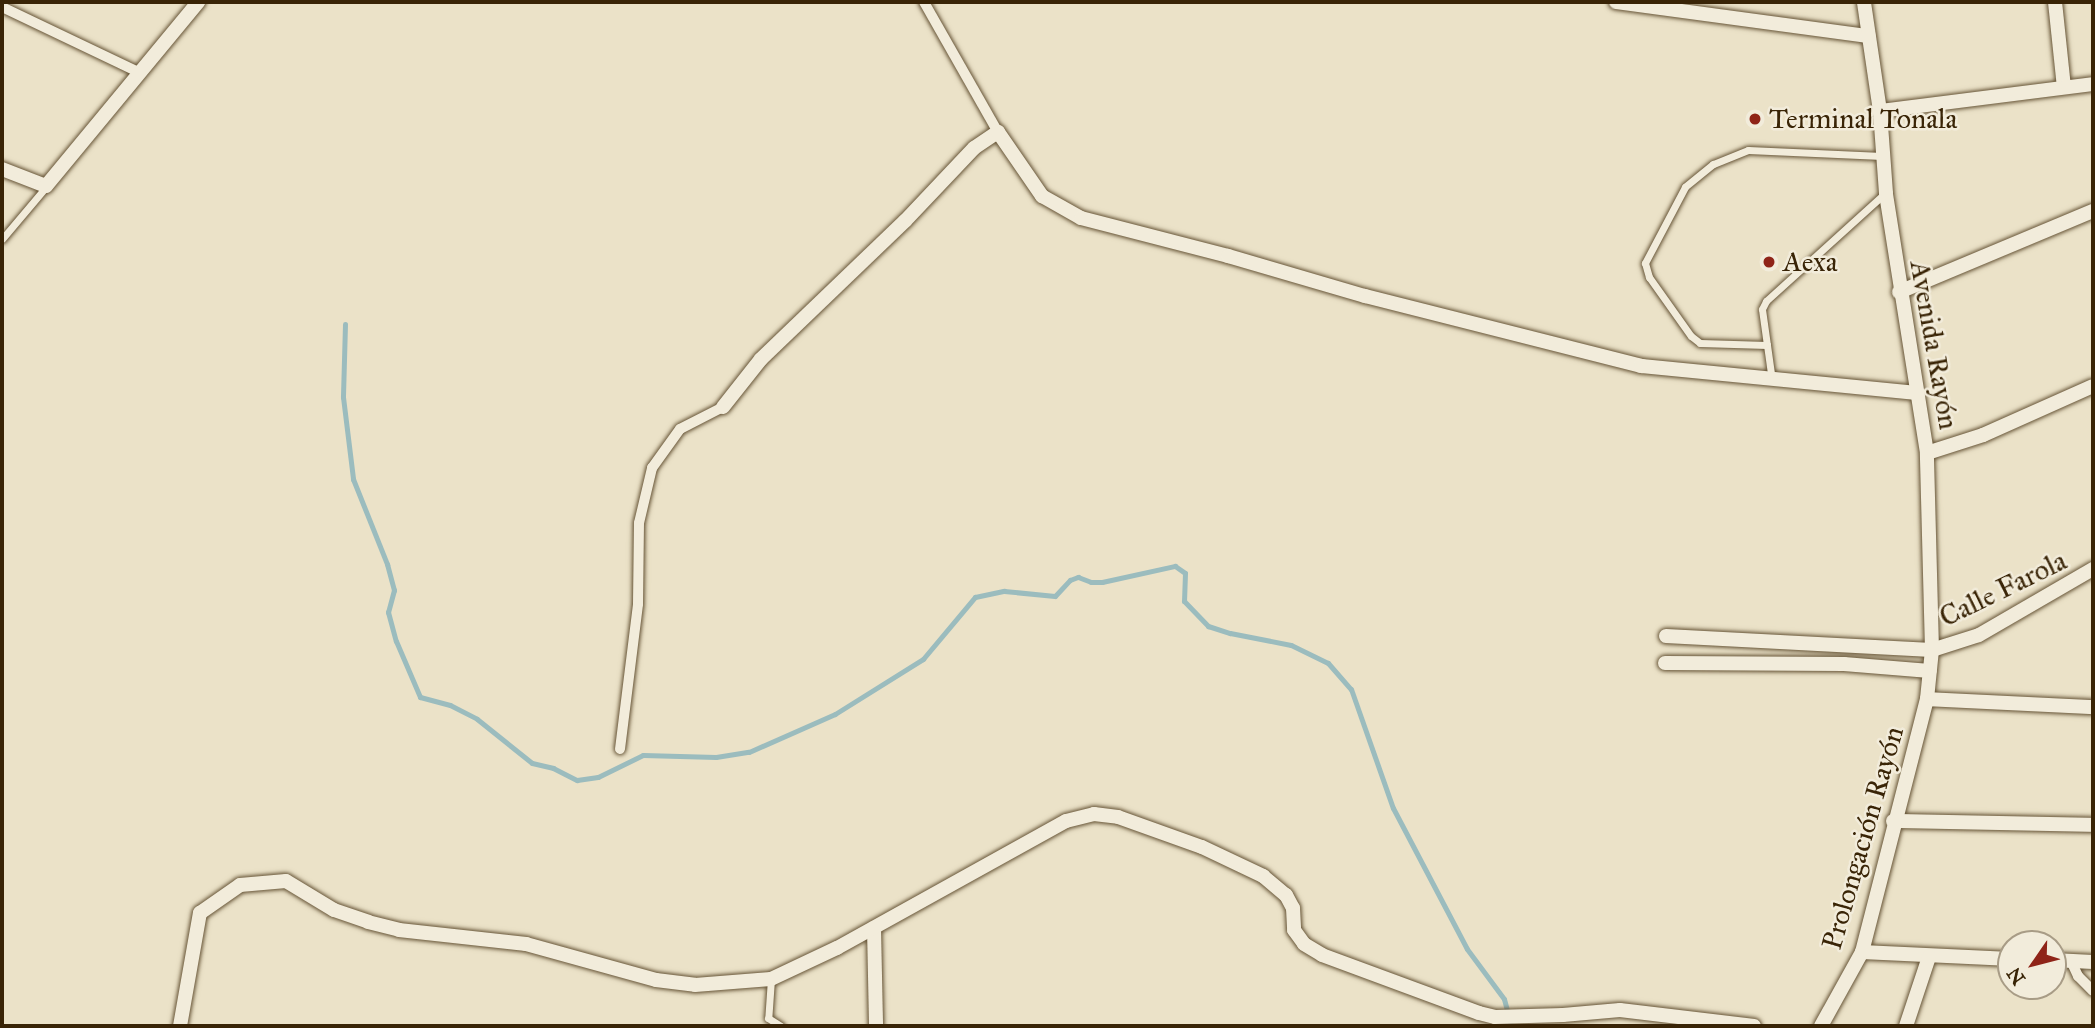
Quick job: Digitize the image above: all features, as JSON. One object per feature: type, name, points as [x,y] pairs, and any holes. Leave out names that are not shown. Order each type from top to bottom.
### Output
[{"type":"street","points":[[2,169],[46,186],[198,2]]},
{"type":"street","points":[[924,2],[998,132],[1042,196],[1081,218],[1228,256],[1365,296],[1641,366],[1772,381],[1918,393]]},
{"type":"street","points":[[1616,2],[1700,7],[1868,36]]},
{"type":"street","name":"Avenida Rayón","points":[[1864,2],[1880,111],[1885,193],[1927,453],[1932,650],[1927,699]]},
{"type":"street","points":[[2055,2],[2064,87]]},
{"type":"street","points":[[2,7],[138,72]]},
{"type":"street","points":[[1880,111],[2010,97],[2093,84]]},
{"type":"street","points":[[620,749],[638,604],[639,523],[652,468],[680,429],[723,407],[761,359],[905,221],[974,148],[998,132]]},
{"type":"street","points":[[1899,292],[2093,211]]},
{"type":"street","points":[[1927,453],[1983,435],[2093,386]]},
{"type":"street","name":"Calle Farola","points":[[1932,650],[1979,635],[2093,569]]},
{"type":"street","points":[[1665,636],[1932,650]]},
{"type":"street","points":[[1844,646],[1844,664]]},
{"type":"street","points":[[1665,663],[1844,664],[1930,671]]},
{"type":"street","points":[[1927,699],[2093,706]]},
{"type":"street","name":"Prolongación Rayón","points":[[1821,1026],[1862,952],[1927,699]]},
{"type":"street","points":[[180,1026],[200,913],[240,885],[286,881],[334,910],[399,930],[526,944],[656,980],[695,985],[771,979],[874,929],[1066,821],[1094,814],[1118,817],[1202,847],[1263,876],[1286,895],[1293,908],[1294,930],[1304,944],[1322,955],[1495,1017],[1620,1010],[1754,1026]]},
{"type":"street","points":[[1894,821],[2093,825]]},
{"type":"street","points":[[874,929],[876,1026]]},
{"type":"street","points":[[1862,952],[1997,959]]},
{"type":"street","points":[[1906,1026],[1929,957]]},
{"type":"street","points":[[2067,961],[2093,962]]},
{"type":"street","points":[[2071,961],[2078,976],[2093,991]]},
{"type":"lane","points":[[1767,345],[1700,342],[1691,336],[1649,277],[1645,263],[1685,187],[1713,164],[1748,150],[1882,156]]},
{"type":"lane","points":[[2,239],[46,186]]},
{"type":"lane","points":[[1772,381],[1762,309],[1766,301],[1885,193]]},
{"type":"lane","points":[[771,979],[768,1018],[781,1026]]},
{"type":"waterway","points":[[345,324],[343,397],[353,479],[387,564],[394,590],[388,612],[396,641],[420,697],[450,705],[477,719],[532,763],[553,768],[577,780],[598,777],[643,755],[716,757],[749,752],[835,714],[923,659],[975,597],[1004,591],[1055,596],[1070,580],[1078,577],[1091,582],[1102,582],[1175,566],[1185,573],[1184,601],[1208,626],[1291,645],[1328,663],[1351,689],[1393,808],[1467,949],[1504,999],[1511,1026]]},
{"type":"place","name":"Terminal Tonala","points":[[1755,119]]},
{"type":"place","name":"Aexa","points":[[1769,262]]}]
